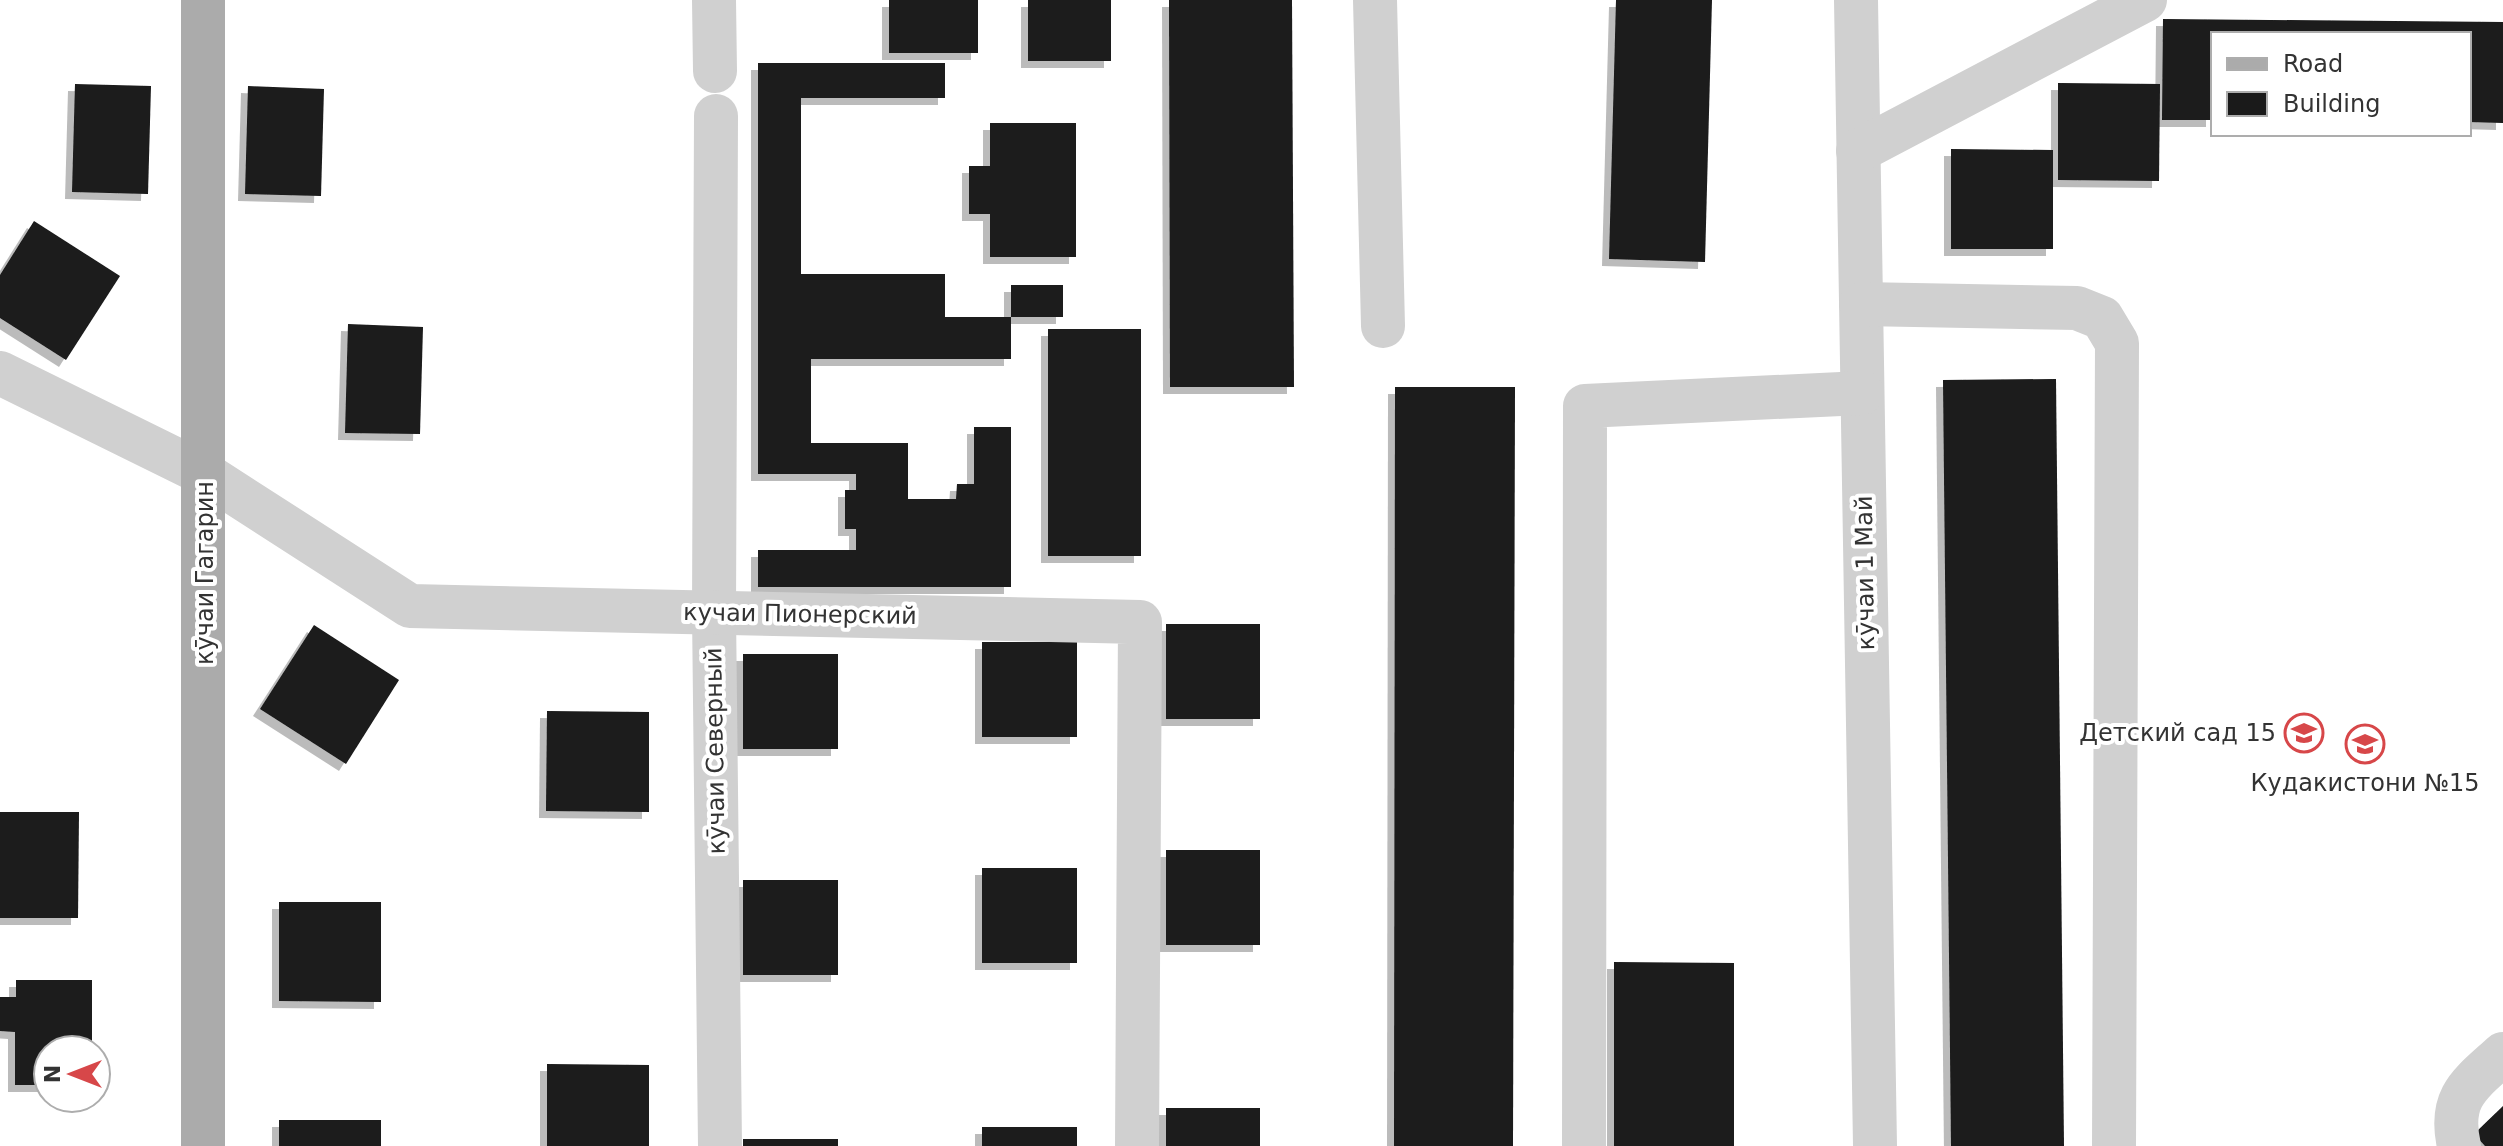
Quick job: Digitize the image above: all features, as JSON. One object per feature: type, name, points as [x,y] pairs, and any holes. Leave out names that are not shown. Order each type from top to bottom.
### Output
[{"type":"main road","name":"кӯчаи Гагарин","points":[[203,0],[203,1146]]},
{"type":"street","points":[[714,0],[715,71]]},
{"type":"street","points":[[1375,0],[1383,326]]},
{"type":"street","name":"кӯчаи 1 Май","points":[[1856,0],[1875,1146]]},
{"type":"street","points":[[1858,151],[2145,0]]},
{"type":"street","name":"кӯчаи Северный","points":[[716,116],[714,612],[720,1146]]},
{"type":"street","points":[[1861,304],[2077,308],[2102,318],[2117,343],[2114,1146]]},
{"type":"street","name":"кучаи Пионерский","points":[[0,373],[205,474],[410,606],[1140,622],[1137,1146]]},
{"type":"street","points":[[1584,1146],[1585,406],[1862,393]]},
{"type":"street","points":[[2459,1146],[2453,1123],[2463,1090],[2503,1054]]},
{"type":"building","points":[[889,0],[978,0],[978,53],[889,53]]},
{"type":"building","points":[[1028,0],[1111,0],[1111,61],[1028,61]]},
{"type":"building","points":[[1169,0],[1292,0],[1294,387],[1170,387]]},
{"type":"building","points":[[1616,0],[1712,0],[1705,262],[1609,259]]},
{"type":"building","points":[[2163,19],[2503,22],[2503,123],[2471,122],[2471,32],[2211,32],[2211,120],[2162,120]]},
{"type":"building","points":[[758,63],[945,63],[945,98],[801,98],[801,274],[945,274],[945,317],[1011,317],[1011,359],[811,359],[811,443],[908,443],[908,499],[956,499],[957,484],[974,484],[974,427],[1011,427],[1011,587],[758,587],[758,550],[856,550],[856,529],[845,529],[845,490],[856,490],[856,474],[758,474]]},
{"type":"building","points":[[2058,83],[2160,84],[2159,181],[2058,180]]},
{"type":"building","points":[[75,84],[151,86],[148,194],[72,192]]},
{"type":"building","points":[[248,86],[324,89],[321,196],[245,194]]},
{"type":"building","points":[[990,123],[1076,123],[1076,257],[990,257],[990,214],[969,214],[969,166],[990,166]]},
{"type":"building","points":[[1951,149],[2053,150],[2053,249],[1951,249]]},
{"type":"building","points":[[34,221],[120,276],[66,360],[0,318],[0,275]]},
{"type":"building","points":[[1011,285],[1063,285],[1063,317],[1011,317]]},
{"type":"building","points":[[348,324],[423,327],[420,434],[345,433]]},
{"type":"building","points":[[1048,329],[1141,329],[1141,556],[1048,556]]},
{"type":"building","points":[[2056,379],[2064,1146],[1951,1146],[1943,380]]},
{"type":"building","points":[[1395,387],[1515,387],[1513,1146],[1394,1146]]},
{"type":"building","points":[[1166,624],[1260,624],[1260,719],[1166,719]]},
{"type":"building","points":[[314,625],[399,680],[346,764],[260,709]]},
{"type":"building","points":[[982,642],[1077,642],[1077,737],[982,737]]},
{"type":"building","points":[[743,654],[838,654],[838,749],[743,749]]},
{"type":"building","points":[[547,711],[649,712],[649,812],[546,811]]},
{"type":"building","points":[[0,812],[79,812],[78,918],[0,918]]},
{"type":"building","points":[[1166,850],[1260,850],[1260,945],[1166,945]]},
{"type":"building","points":[[982,868],[1077,868],[1077,963],[982,963]]},
{"type":"building","points":[[743,880],[838,880],[838,975],[743,975]]},
{"type":"building","points":[[279,902],[381,902],[381,1002],[279,1001]]},
{"type":"building","points":[[1614,962],[1734,963],[1734,1146],[1614,1146]]},
{"type":"building","points":[[16,980],[92,980],[92,1034],[32,1034],[32,1085],[15,1085],[15,1032],[0,1031],[0,997],[16,997]]},
{"type":"building","points":[[547,1064],[649,1065],[649,1146],[547,1146]]},
{"type":"building","points":[[2503,1106],[2503,1146],[2485,1146],[2474,1134]]},
{"type":"building","points":[[1166,1108],[1260,1108],[1260,1146],[1166,1146]]},
{"type":"building","points":[[279,1120],[381,1120],[381,1146],[279,1146]]},
{"type":"building","points":[[982,1127],[1077,1127],[1077,1146],[982,1146]]},
{"type":"building","points":[[743,1139],[838,1139],[838,1146],[743,1146]]},
{"type":"place","name":"Детский сад 15","points":[[2304,733]]},
{"type":"place","name":"Кудакистони №15","points":[[2365,744]]}]
